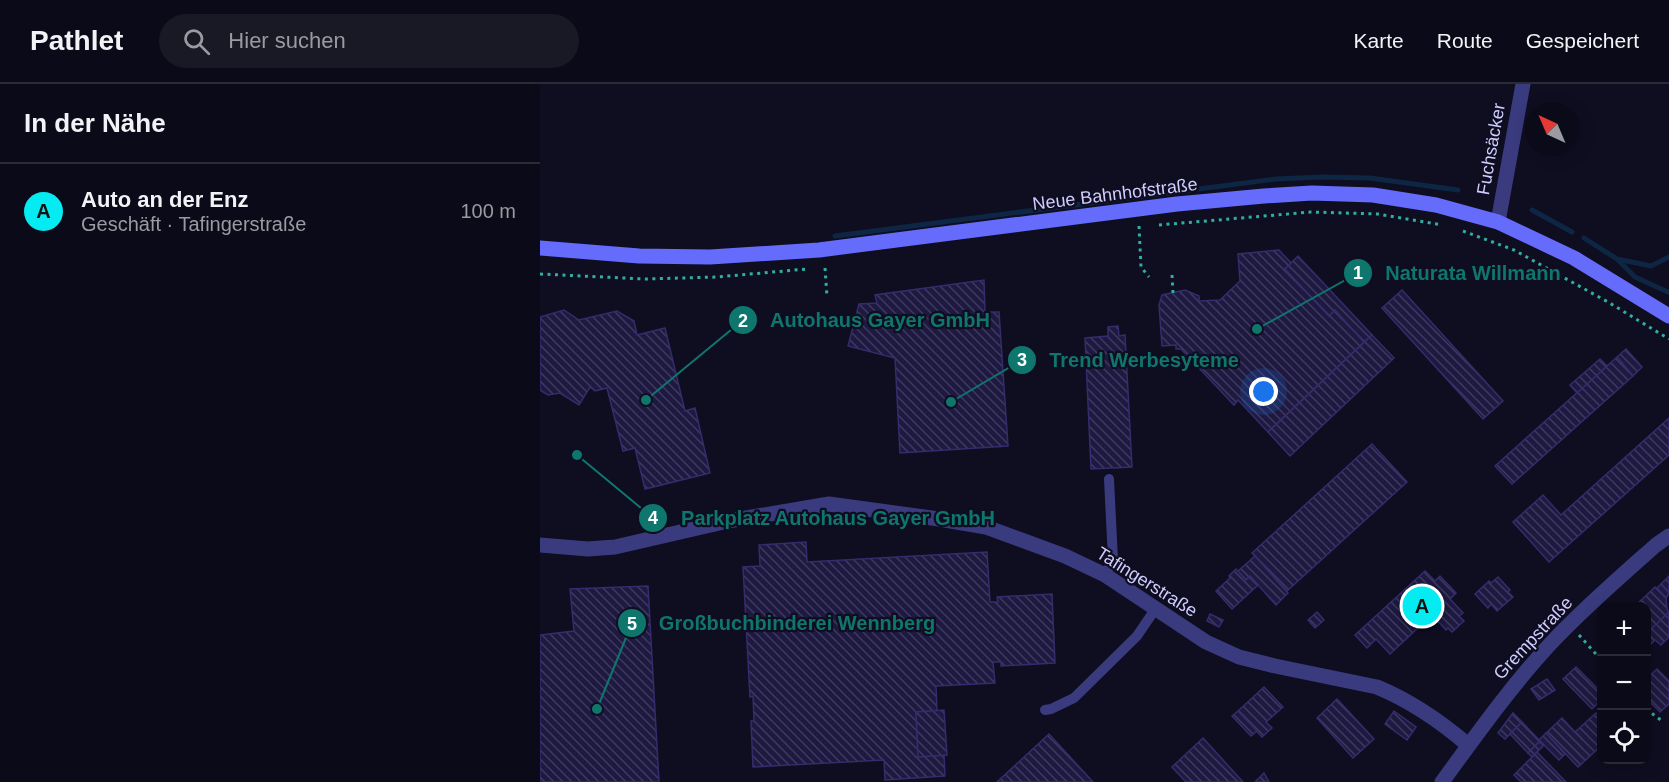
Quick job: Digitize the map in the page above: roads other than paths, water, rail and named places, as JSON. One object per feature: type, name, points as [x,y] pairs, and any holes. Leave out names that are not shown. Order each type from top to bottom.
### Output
[{"type":"main road","name":"Neue Bahnhofstraße","points":[[540,248],[639,256],[710,257],[819,250],[1177,204],[1312,193],[1373,195],[1412,200],[1498,222],[1574,258],[1669,316]]},
{"type":"street","name":"Fuchsäcker","points":[[1498,222],[1523,84]]},
{"type":"street","name":"Tafingerstraße","points":[[540,545],[588,549],[615,547],[728,521],[829,504],[986,527],[1065,556],[1105,575],[1206,642],[1239,657],[1377,687],[1391,693],[1430,714],[1468,745]]},
{"type":"street","name":"Grempstraße","points":[[1442,782],[1518,680],[1569,625],[1656,545],[1669,536]]},
{"type":"lane","points":[[1105,575],[1113,560],[1109,479]]},
{"type":"lane","points":[[1045,710],[1074,698],[1137,636],[1155,608]]},
{"type":"waterway","points":[[835,236],[1276,179],[1370,178],[1458,190]]},
{"type":"waterway","points":[[1532,210],[1572,232]]},
{"type":"waterway","points":[[1584,238],[1617,259],[1651,266],[1669,257]]},
{"type":"waterway","points":[[1618,260],[1635,277],[1668,292]]},
{"type":"place","name":"Naturata Willmann","points":[[1257,329]]},
{"type":"place","name":"Autohaus Gayer GmbH","points":[[646,400]]},
{"type":"place","name":"Trend Werbesyteme","points":[[951,402]]},
{"type":"place","name":"Parkplatz Autohaus Gayer GmbH","points":[[577,455]]},
{"type":"place","name":"Auto an der Enz","points":[[1422,606]]},
{"type":"place","name":"Großbuchbinderei Wennberg","points":[[597,709]]}]
